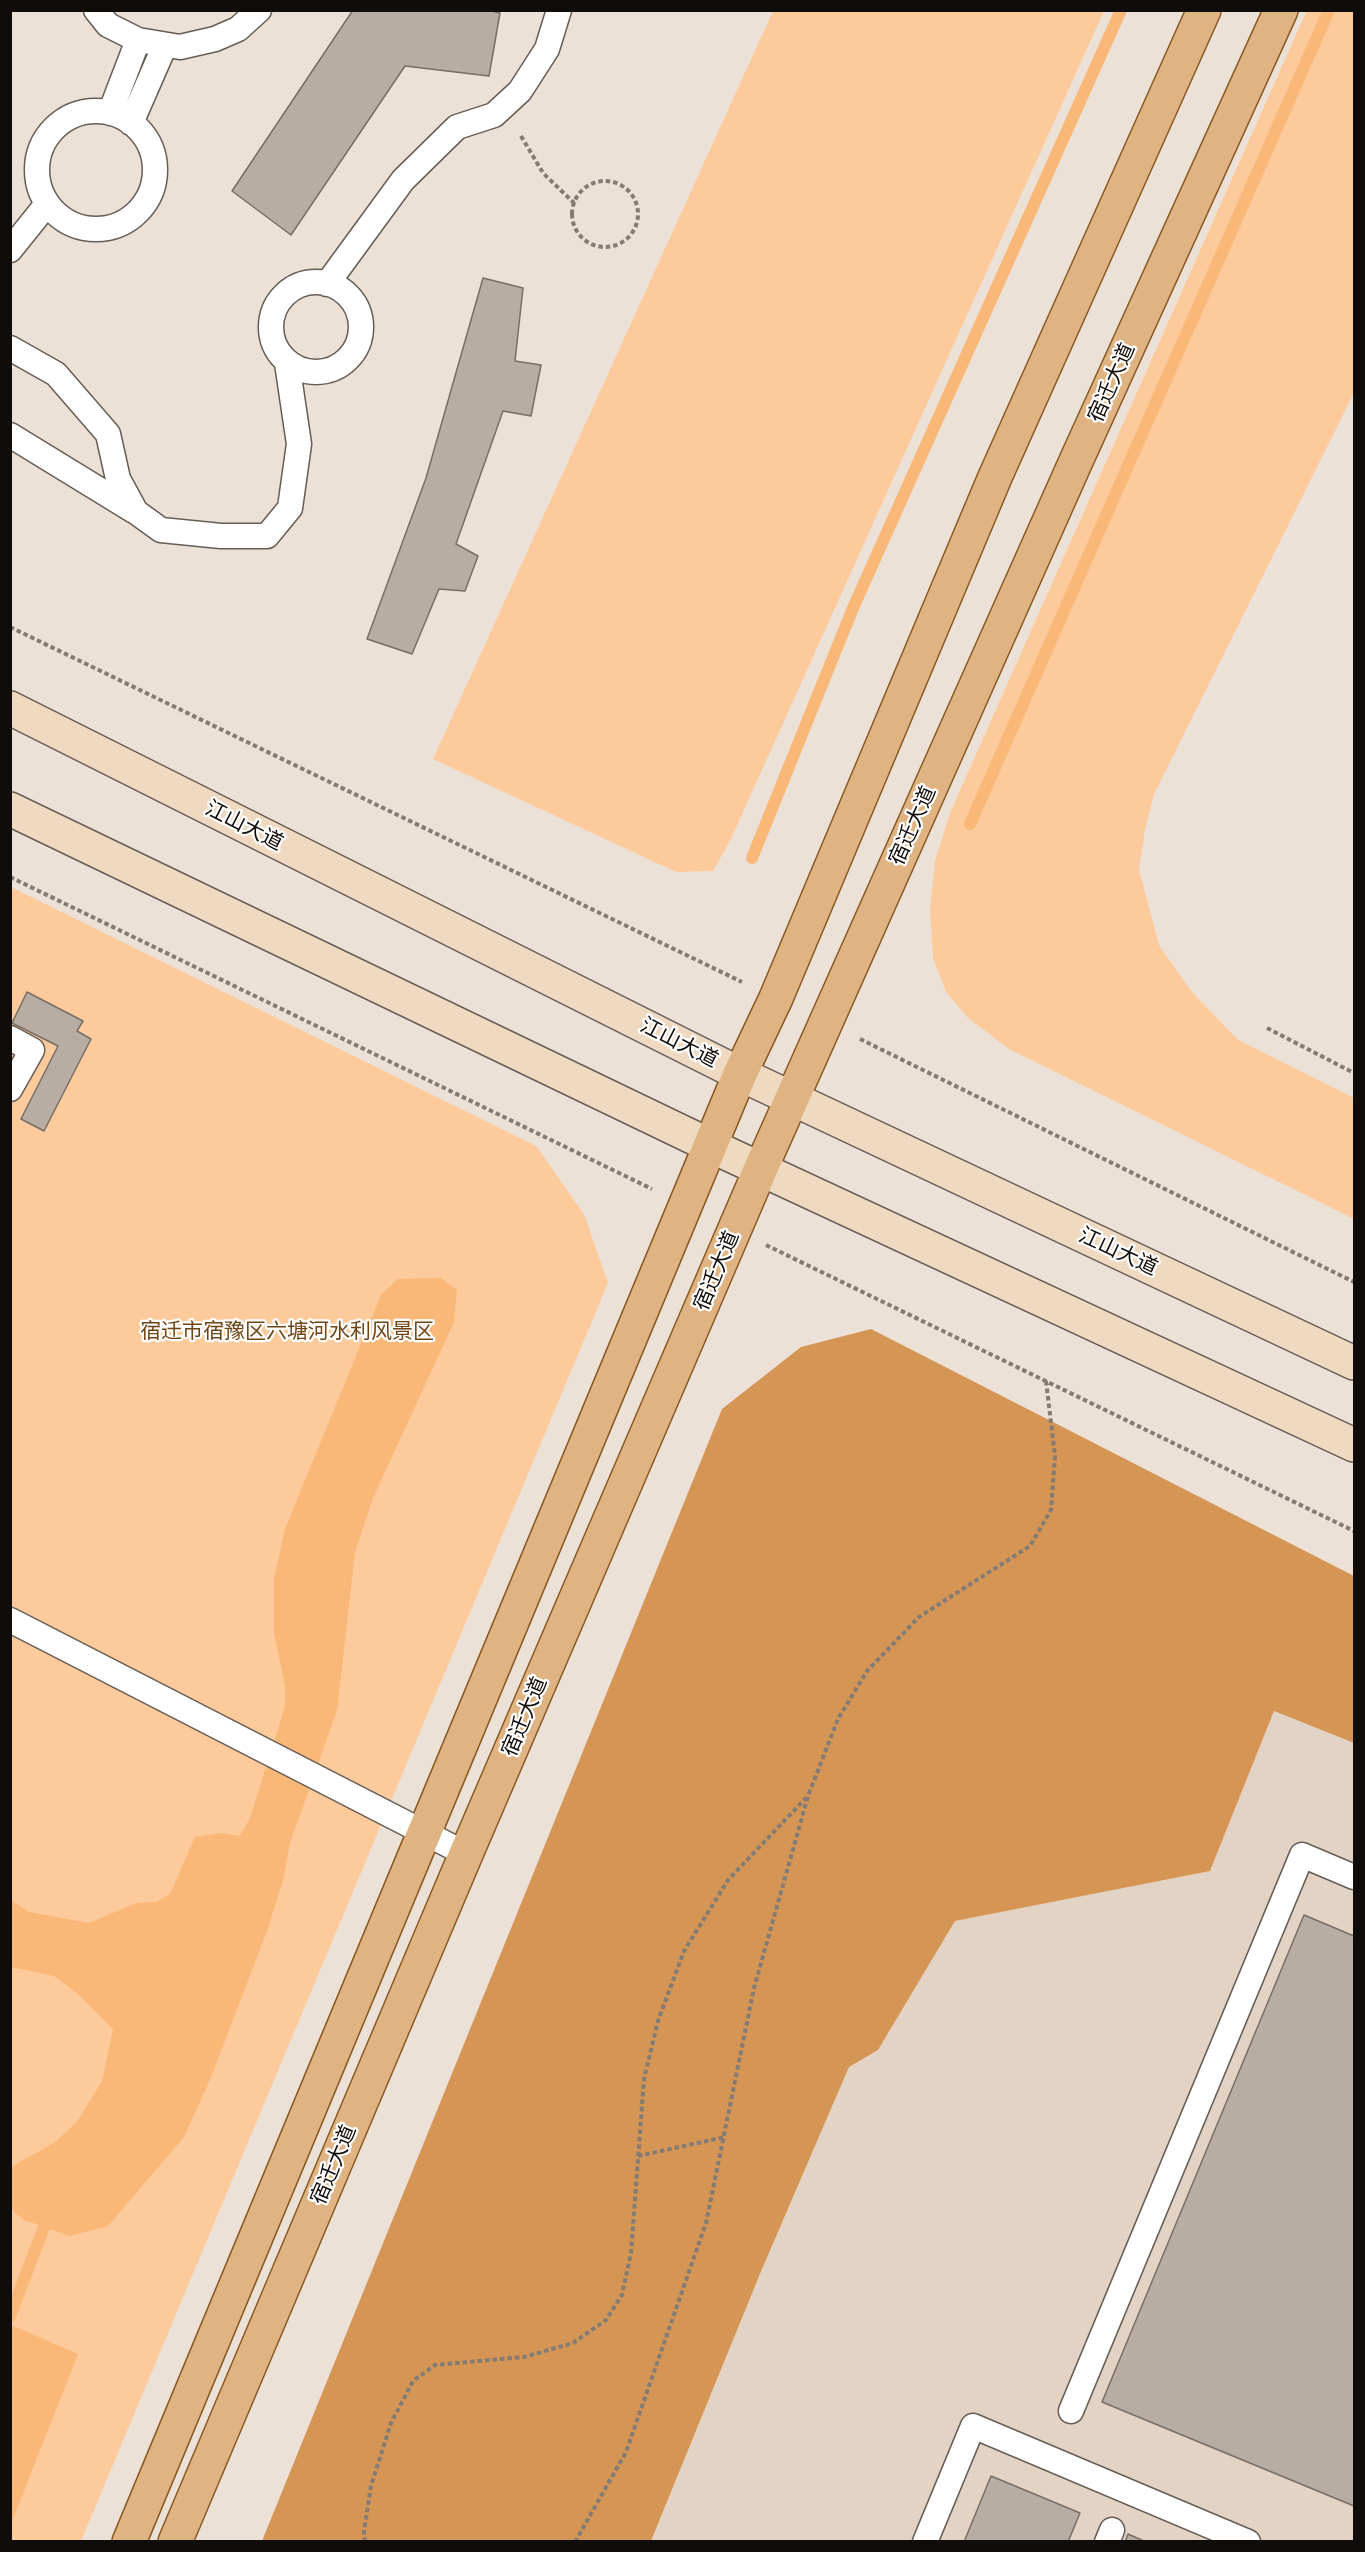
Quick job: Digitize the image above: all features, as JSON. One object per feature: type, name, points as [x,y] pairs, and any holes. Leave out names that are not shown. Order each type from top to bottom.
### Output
[{"type":"main road","name":"宿迁大道","points":[[129,2541],[740,1074],[776,998],[995,477],[1204,10]]},
{"type":"main road","name":"宿迁大道","points":[[176,2541],[465,1854],[761,1168],[1281,10]]},
{"type":"main road","name":"江山大道","points":[[10,708],[740,1074],[1354,1363]]},
{"type":"main road","points":[[10,809],[711,1146],[1354,1445]]},
{"type":"lane","points":[[96,10],[108,25],[138,40],[180,47],[215,39],[238,29],[259,10]]},
{"type":"lane","points":[[327,284],[403,180],[457,127],[494,115],[520,91],[547,49],[559,10]]},
{"type":"lane","points":[[121,118],[138,40]]},
{"type":"lane","points":[[121,118],[165,45]]},
{"type":"lane","points":[[90,111],[121,118],[145,138],[153,156],[154,176],[149,196],[137,213],[120,224],[100,230],[80,228],[62,219],[47,204],[38,186],[37,165],[42,146],[54,129],[70,117],[90,111]]},
{"type":"lane","points":[[10,250],[47,204]]},
{"type":"lane","points":[[10,435],[136,512],[161,530],[221,536],[267,536],[290,508],[299,444],[287,363],[271,337],[271,322],[275,307],[284,295],[297,286],[311,282],[341,289],[352,299],[359,313],[359,342],[352,354],[329,371],[314,373],[287,363]]},
{"type":"lane","points":[[10,348],[56,374],[108,434],[117,479],[136,512]]},
{"type":"lane","points":[[10,1038],[32,1050],[10,1089]]},
{"type":"lane","points":[[10,1620],[424,1835],[465,1854]]},
{"type":"lane","points":[[1071,2411],[1302,1855],[1354,1877]]},
{"type":"lane","points":[[925,2541],[974,2426],[1248,2541]]},
{"type":"path","points":[[503,107],[543,173],[574,203]]},
{"type":"path","points":[[597,183],[617,184],[633,197],[637,207],[635,229],[619,244],[597,247],[579,235],[572,214],[574,203],[587,187],[597,183]]},
{"type":"path","points":[[10,627],[776,998]]},
{"type":"path","points":[[825,1022],[1354,1282]]},
{"type":"path","points":[[1267,1028],[1354,1073]]},
{"type":"path","points":[[575,2541],[626,2452],[706,2223],[754,1988],[808,1796],[838,1719],[867,1671],[919,1617],[1030,1546],[1051,1510],[1055,1456],[1046,1381]]},
{"type":"path","points":[[365,2541],[363,2531],[371,2486],[391,2423],[413,2381],[435,2365],[524,2358],[573,2343],[606,2320],[622,2295],[631,2253],[644,2079],[658,2020],[684,1951],[728,1880],[808,1796]]},
{"type":"path","points":[[638,2156],[725,2137]]},
{"type":"shaded area","points":[[441,1278],[457,1290],[454,1322],[373,1498],[355,1552],[337,1710],[290,1843],[283,1880],[267,1931],[211,2077],[184,2137],[108,2226],[70,2236],[24,2220],[11,2209],[11,2167],[54,2143],[77,2122],[102,2081],[113,2029],[77,1993],[54,1976],[11,1967],[10,1900],[29,1912],[89,1923],[136,1903],[156,1902],[170,1894],[195,1837],[222,1833],[240,1836],[250,1818],[285,1707],[285,1685],[274,1633],[274,1578],[285,1529],[381,1295],[398,1279]]},
{"type":"shaded area","points":[[871,1329],[1354,1576],[1354,1743],[1274,1711],[1210,1871],[955,1921],[878,2050],[849,2067],[762,2269],[651,2541],[262,2541],[722,1409],[801,1347]]},
{"type":"shaded area","points":[[1274,1711],[1354,1743],[1354,2541],[651,2542],[762,2269],[849,2067],[878,2050],[955,1921],[1210,1871]]},
{"type":"shaded area","points":[[11,2325],[78,2354],[11,2524]]},
{"type":"green space","points":[[1307,10],[1354,11],[1354,393],[1154,794],[1145,829],[1139,870],[1159,945],[1191,991],[1238,1040],[1354,1098],[1354,1219],[1009,1049],[968,1018],[946,992],[933,958],[930,910],[935,861],[950,813]]},
{"type":"green space","points":[[773,11],[1104,11],[730,841],[713,871],[676,872],[433,759]]},
{"type":"green space","name":"宿迁市宿豫区六塘河水利风景区","points":[[11,887],[536,1146],[584,1214],[608,1283],[81,2541],[11,2541]]},
{"type":"building","points":[[353,10],[487,10],[500,13],[489,76],[405,66],[291,235],[232,191]]},
{"type":"building","points":[[483,278],[523,288],[515,361],[541,365],[531,416],[503,411],[456,544],[478,556],[465,591],[439,589],[412,654],[367,639],[426,478]]},
{"type":"building","points":[[27,992],[83,1021],[77,1031],[91,1039],[44,1131],[21,1119],[58,1046],[12,1023]]},
{"type":"building","points":[[1304,1915],[1354,1936],[1354,2506],[1102,2402]]},
{"type":"building","points":[[991,2476],[1080,2513],[1068,2542],[964,2542]]},
{"type":"building","points":[[1128,2534],[1146,2542],[1125,2542]]},
{"type":"waterway","points":[[752,858],[853,608],[1121,10]]},
{"type":"waterway","points":[[970,824],[1329,10]]},
{"type":"waterway","points":[[10,2316],[44,2227]]}]
